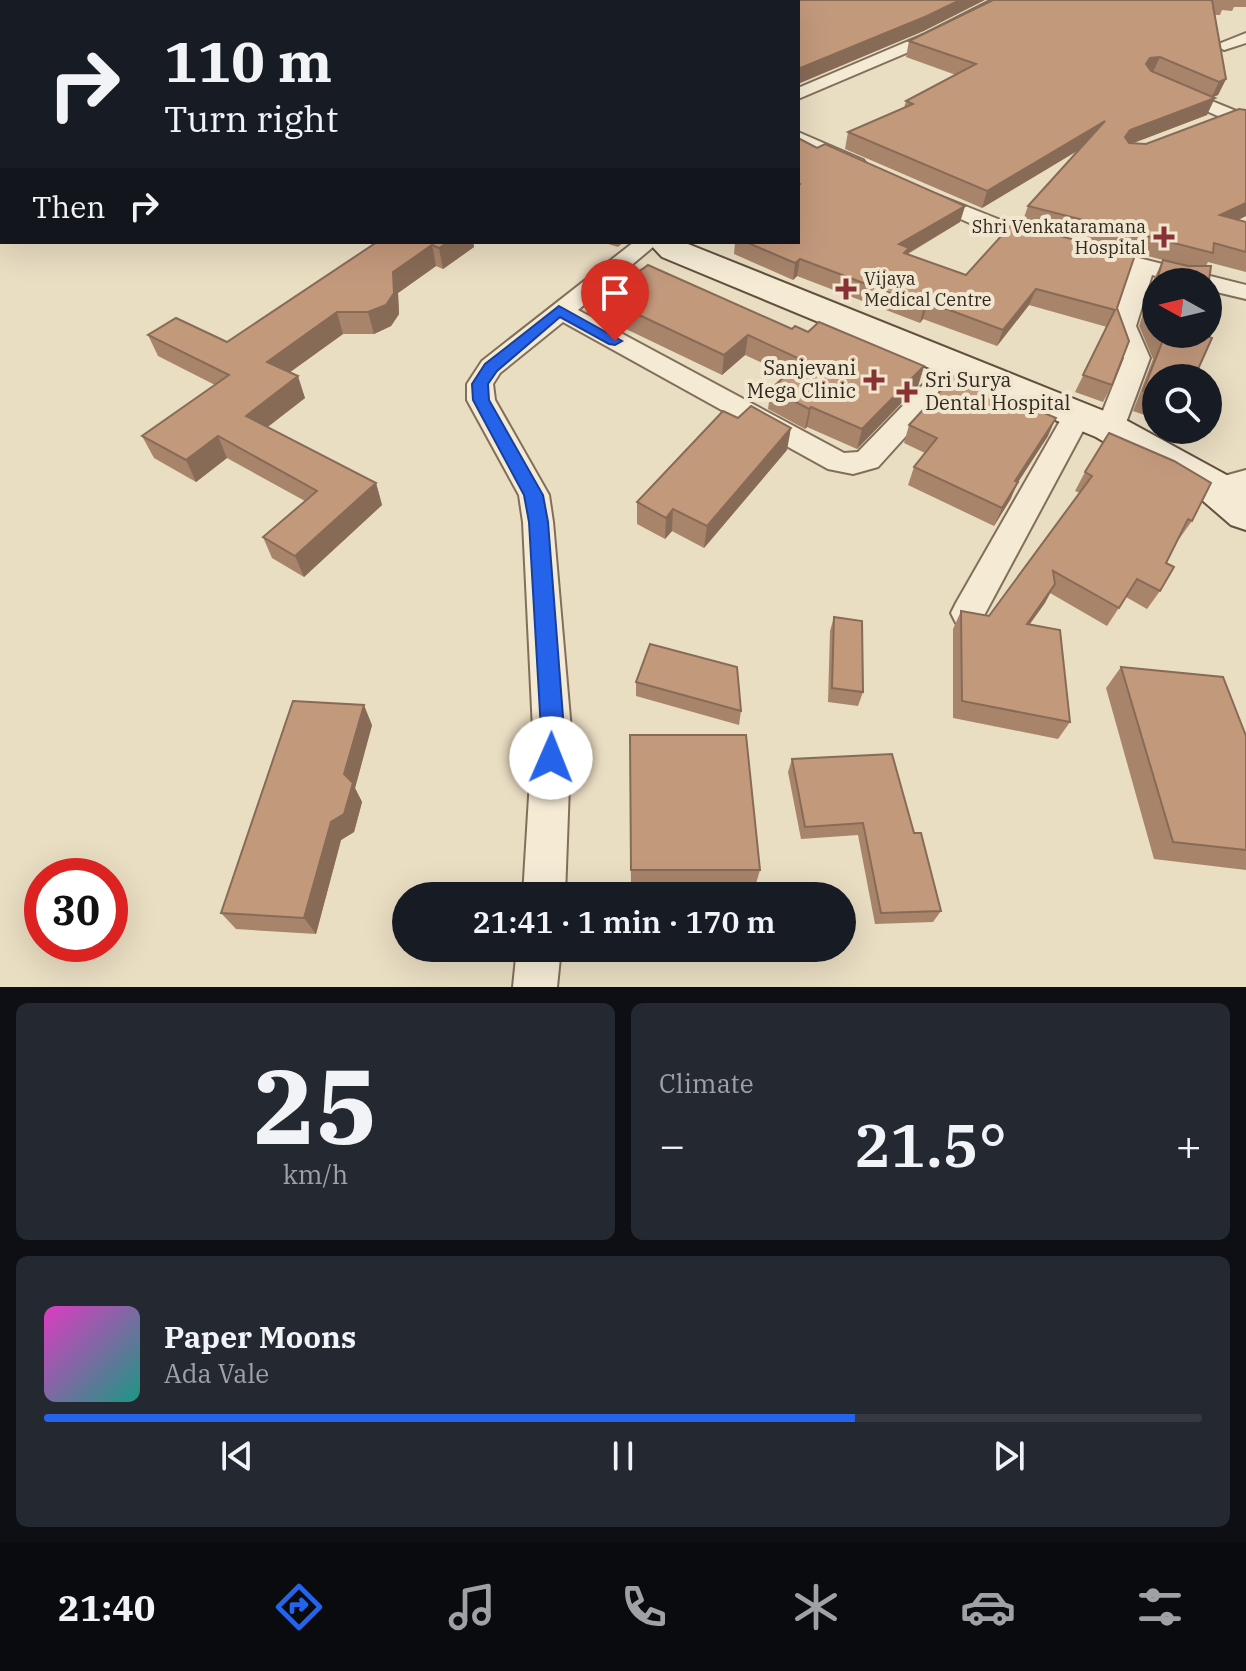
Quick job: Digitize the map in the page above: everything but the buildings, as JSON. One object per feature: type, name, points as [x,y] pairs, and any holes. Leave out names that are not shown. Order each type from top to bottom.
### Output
[{"type":"street","points":[[800,93],[931,37],[1004,0]]},
{"type":"street","points":[[1224,45],[1246,38]]},
{"type":"street","points":[[1152,80],[1238,119]]},
{"type":"street","points":[[1202,127],[1238,119]]},
{"type":"street","points":[[800,139],[883,176]]},
{"type":"street","points":[[911,189],[1000,228],[1147,268]]},
{"type":"street","points":[[545,882],[552,730],[538,522],[534,495],[481,400],[480,384],[491,367],[645,244]]},
{"type":"street","points":[[666,244],[673,250],[1094,421],[1232,485],[1246,514]]},
{"type":"street","points":[[968,613],[1137,358],[1124,326],[1143,267]]},
{"type":"street","points":[[1222,286],[1246,292]]},
{"type":"street","points":[[559,310],[838,462],[853,464],[868,460],[958,364]]},
{"type":"street","points":[[535,987],[538,962]]},
{"type":"place","name":"Shri Venkataramana Hospital","points":[[1164,237]]},
{"type":"place","name":"Vijaya Medical Centre","points":[[846,289]]},
{"type":"place","name":"Sanjevani Mega Clinic","points":[[874,380]]},
{"type":"place","name":"Sri Surya Dental Hospital","points":[[907,392]]},
{"type":"route","points":[[551,758],[552,730],[534,495],[481,400],[480,384],[491,367],[559,310],[615,341]]}]
